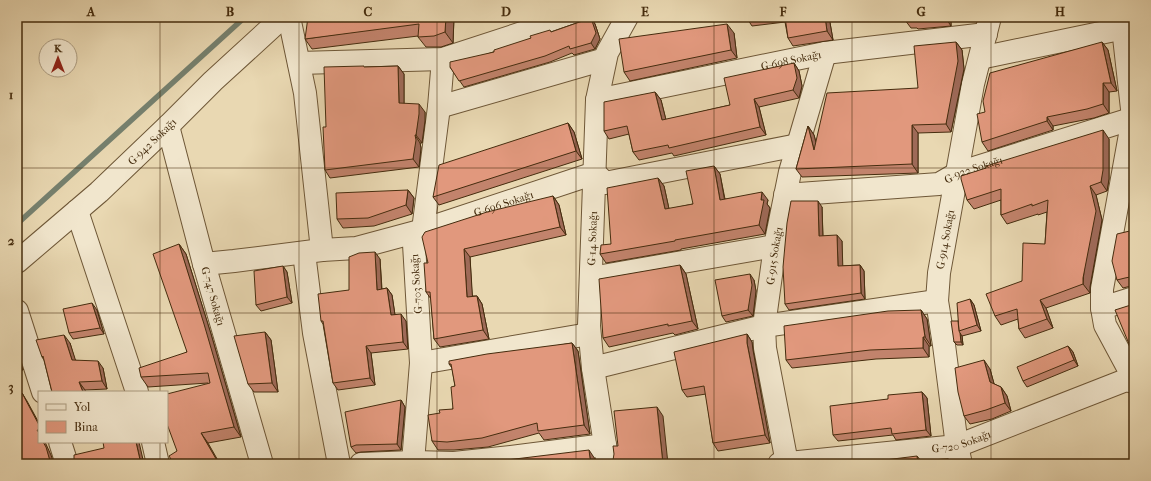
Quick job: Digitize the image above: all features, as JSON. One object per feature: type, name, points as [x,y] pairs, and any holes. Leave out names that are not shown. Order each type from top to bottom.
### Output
[{"type":"street","name":"G-942 Sokağı","points":[[17,262],[78,211],[168,126],[213,81],[283,17]]},
{"type":"street","points":[[289,17],[305,93],[313,252],[314,333],[340,464]]},
{"type":"street","points":[[299,63],[442,59],[571,17]]},
{"type":"street","name":"G-14 Sokağı","points":[[607,454],[593,368],[588,326],[597,100],[607,53],[627,17]]},
{"type":"street","name":"G-698 Sokağı","points":[[597,100],[825,53],[988,25]]},
{"type":"street","name":"G-914 Sokağı","points":[[959,455],[937,302],[939,273],[973,84],[988,25]]},
{"type":"street","points":[[980,58],[1129,27],[1134,118],[1102,289],[1102,308],[1105,325],[1134,381]]},
{"type":"street","name":"G-915 Sokağı","points":[[783,464],[765,348],[764,326],[775,246],[790,172],[825,53]]},
{"type":"street","name":"G-703 Sokağı","points":[[412,463],[421,363],[414,244],[423,230],[439,107],[442,59]]},
{"type":"street","points":[[439,107],[605,60]]},
{"type":"street","name":"G-922 Sokağı","points":[[785,195],[939,184],[958,174],[1134,118]]},
{"type":"street","name":"G-747 Sokağı","points":[[168,126],[204,264],[262,464]]},
{"type":"street","points":[[594,173],[605,183],[798,145]]},
{"type":"street","name":"G-696 Sokağı","points":[[204,264],[356,248],[423,230],[594,173]]},
{"type":"street","points":[[78,211],[137,391]]},
{"type":"street","points":[[591,278],[775,246]]},
{"type":"street","points":[[1102,308],[1134,298]]},
{"type":"street","points":[[593,368],[764,326],[937,302]]},
{"type":"street","points":[[17,311],[43,391]]},
{"type":"street","points":[[421,363],[590,334]]},
{"type":"street","name":"G-720 Sokağı","points":[[783,464],[959,455],[1126,380],[1134,381]]},
{"type":"street","points":[[60,443],[68,464]]},
{"type":"street","points":[[152,443],[158,464]]},
{"type":"street","points":[[361,464],[454,464],[607,454]]},
{"type":"building","points":[[308,17],[446,17],[445,32],[434,36],[418,37],[419,24],[305,39]]},
{"type":"building","points":[[785,17],[825,17],[827,31],[788,38]]},
{"type":"building","points":[[905,17],[945,17],[912,21],[905,20]]},
{"type":"building","points":[[591,18],[596,33],[591,43],[570,49],[569,46],[545,56],[459,81],[450,67],[450,62],[494,52],[494,50],[531,38],[530,36],[550,30],[551,32]]},
{"type":"building","points":[[727,24],[731,50],[624,72],[619,39]]},
{"type":"building","points":[[956,42],[958,61],[946,124],[912,125],[912,164],[796,169],[808,126],[814,150],[827,93],[918,88],[914,46]]},
{"type":"building","points":[[1102,42],[1111,83],[1103,83],[1103,104],[1087,109],[1047,117],[1047,121],[982,142],[977,114],[985,112],[983,101],[990,73]]},
{"type":"building","points":[[794,63],[797,78],[793,90],[754,99],[760,127],[669,148],[668,145],[633,152],[627,126],[604,131],[604,102],[655,92],[662,120],[730,105],[724,78]]},
{"type":"building","points":[[398,66],[399,103],[419,104],[413,159],[325,170],[323,127],[326,127],[324,67]]},
{"type":"building","points":[[568,123],[576,151],[433,197],[439,165]]},
{"type":"building","points":[[1103,130],[1103,170],[1101,182],[1090,186],[1096,211],[1083,284],[1040,300],[1047,319],[1019,329],[1017,309],[995,316],[986,294],[1022,281],[1023,243],[1045,244],[1048,200],[1001,215],[1001,189],[967,200],[961,176],[986,168],[986,166]]},
{"type":"building","points":[[714,166],[720,200],[762,192],[761,200],[764,200],[759,225],[600,254],[601,245],[611,244],[607,188],[658,178],[665,209],[693,204],[686,171]]},
{"type":"building","points":[[408,190],[406,205],[368,218],[337,219],[336,193]]},
{"type":"building","points":[[553,196],[560,227],[464,249],[467,297],[477,296],[483,330],[434,339],[430,292],[426,292],[424,263],[428,263],[422,237],[425,232],[487,212]]},
{"type":"building","points":[[791,201],[818,201],[819,236],[837,235],[838,266],[860,265],[861,293],[785,304],[783,267],[787,223]]},
{"type":"building","points":[[1134,230],[1134,279],[1130,277],[1117,280],[1112,261],[1117,234]]},
{"type":"building","points":[[179,244],[234,427],[201,433],[219,464],[174,464],[169,456],[177,451],[168,427],[168,394],[210,383],[208,373],[141,377],[139,368],[187,352],[153,254]]},
{"type":"building","points":[[375,252],[377,290],[387,288],[391,315],[401,314],[403,342],[366,346],[370,378],[333,383],[323,321],[321,321],[318,294],[349,290],[349,257],[359,253]]},
{"type":"building","points":[[680,265],[692,321],[668,326],[668,324],[603,338],[599,279]]},
{"type":"building","points":[[283,266],[287,297],[256,305],[254,271]]},
{"type":"building","points":[[750,274],[752,285],[748,310],[722,316],[715,280]]},
{"type":"building","points":[[970,299],[977,325],[959,331],[957,303]]},
{"type":"building","points":[[92,303],[100,328],[69,333],[63,309]]},
{"type":"building","points":[[1134,304],[1134,356],[1115,310]]},
{"type":"building","points":[[921,310],[925,337],[923,337],[923,348],[870,350],[786,360],[784,326],[888,311]]},
{"type":"building","points":[[951,321],[958,321],[961,342],[954,342]]},
{"type":"building","points":[[265,332],[272,383],[248,384],[234,336]]},
{"type":"building","points":[[747,334],[747,343],[765,435],[713,443],[704,386],[682,390],[674,352]]},
{"type":"building","points":[[64,335],[72,360],[98,361],[102,381],[79,382],[83,391],[52,391],[43,356],[42,357],[36,340]]},
{"type":"building","points":[[572,343],[584,425],[538,431],[537,423],[482,438],[447,442],[432,441],[428,415],[440,413],[439,410],[453,409],[451,387],[455,386],[451,364],[449,364],[449,361],[487,354]]},
{"type":"building","points":[[1068,346],[1074,360],[1023,381],[1017,367]]},
{"type":"building","points":[[984,360],[990,382],[1001,387],[1005,403],[964,416],[958,392],[955,368]]},
{"type":"building","points":[[922,392],[926,430],[892,434],[891,428],[833,435],[830,406],[888,399],[888,395]]},
{"type":"building","points":[[22,393],[38,423],[38,443],[44,443],[52,464],[17,464],[17,394]]},
{"type":"building","points":[[401,400],[397,444],[356,445],[351,447],[345,412]]},
{"type":"building","points":[[657,407],[663,464],[611,464],[614,454],[613,446],[618,446],[614,411]]},
{"type":"building","points":[[103,443],[136,443],[141,464],[71,464],[74,460],[74,455],[104,448]]},
{"type":"building","points":[[589,450],[590,458],[593,464],[474,464]]},
{"type":"building","points":[[917,456],[918,464],[853,464]]},
{"type":"waterway","points":[[17,224],[245,17]]}]
